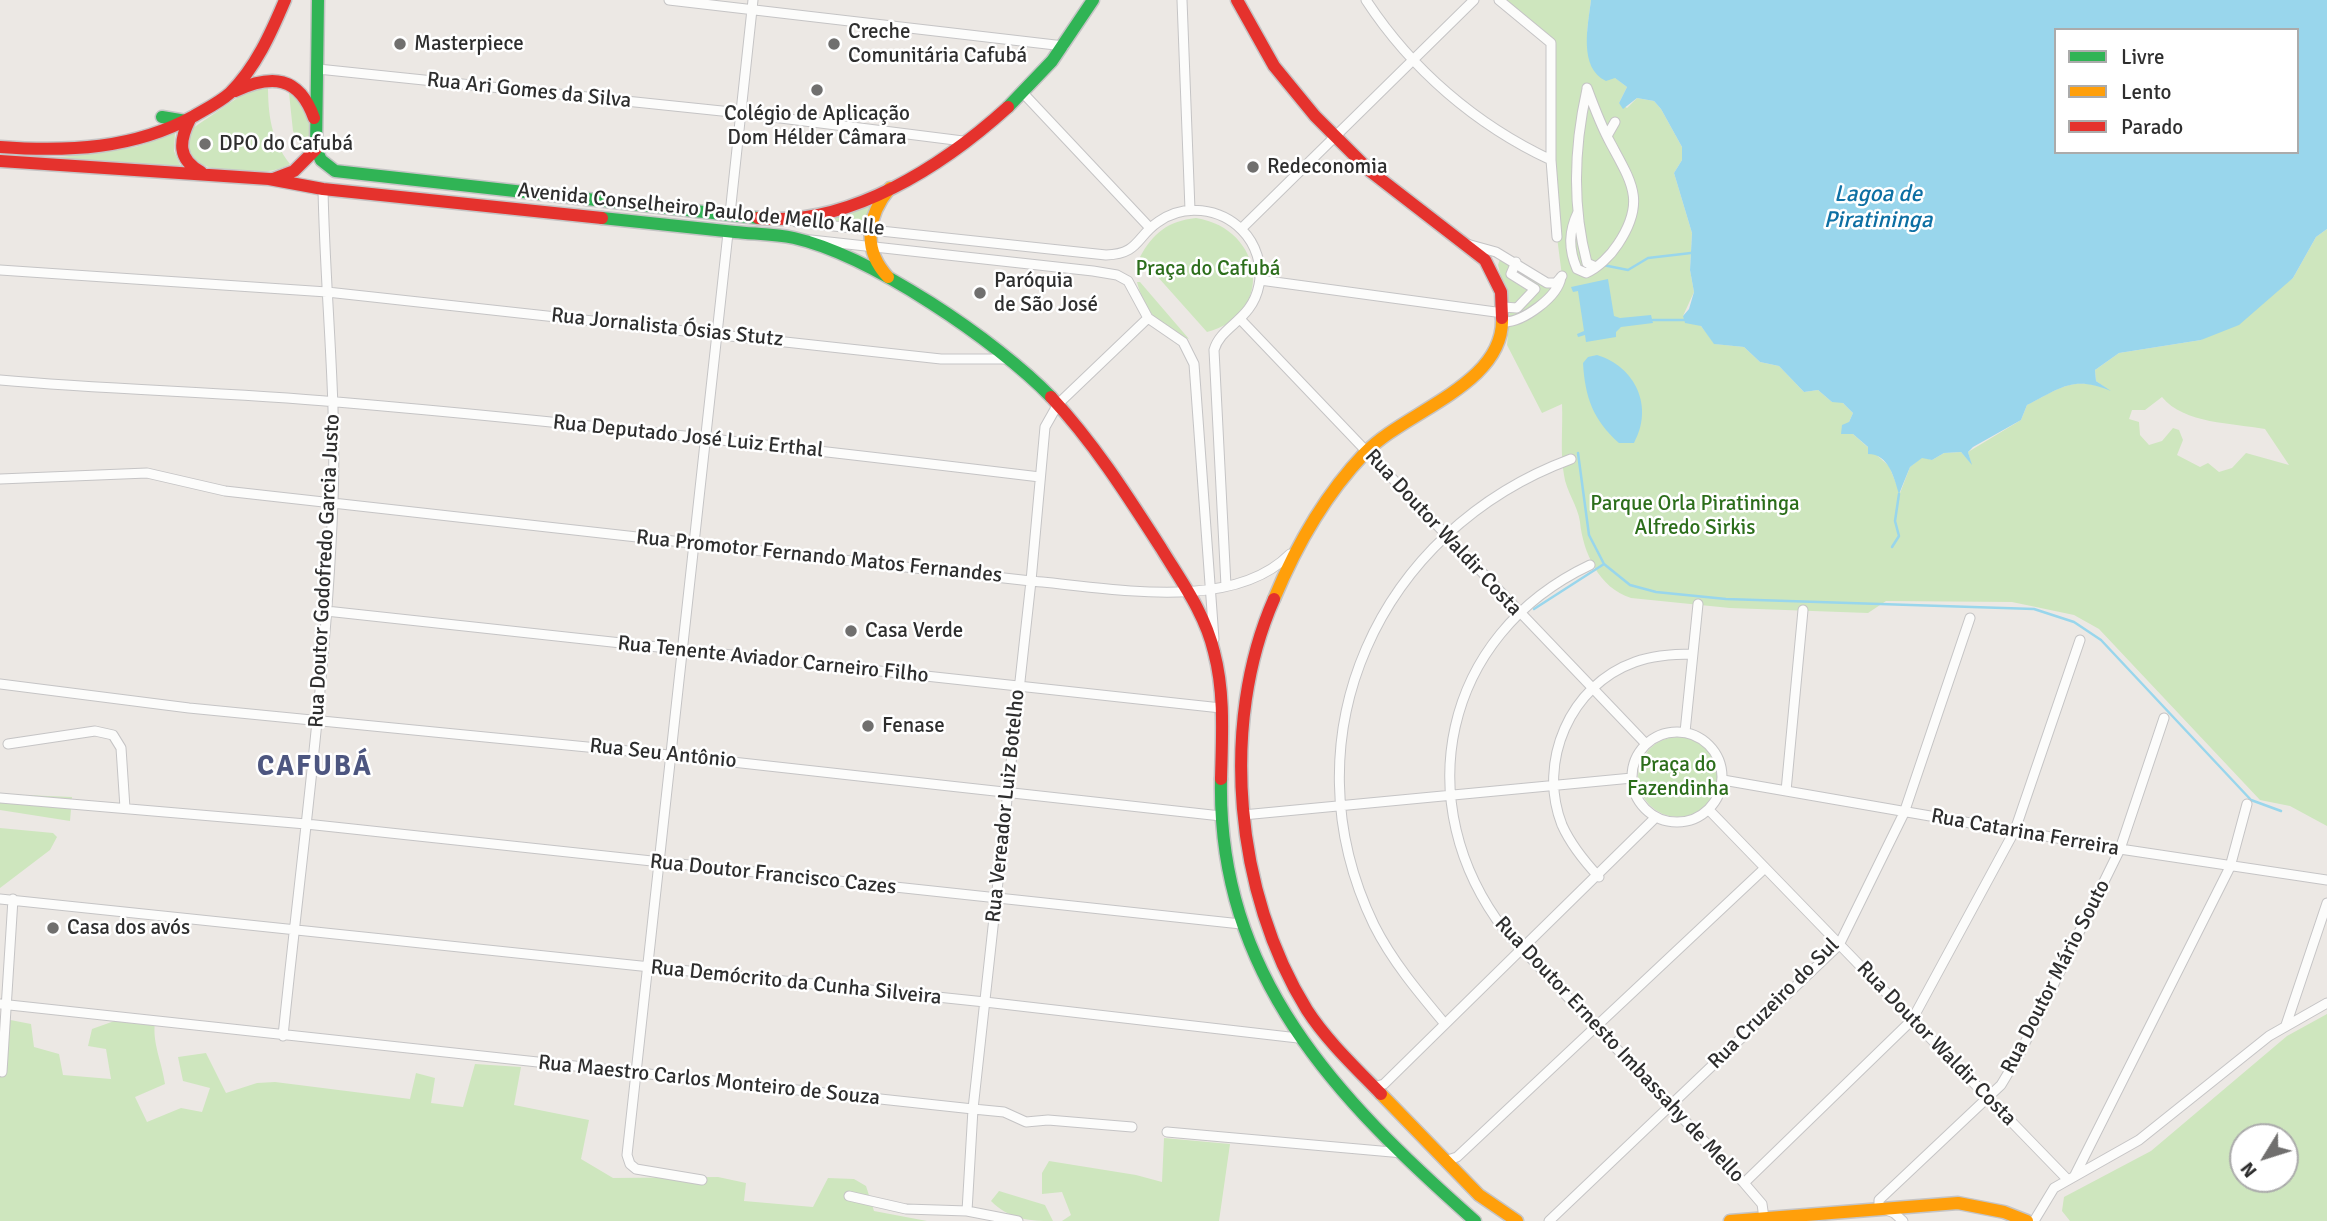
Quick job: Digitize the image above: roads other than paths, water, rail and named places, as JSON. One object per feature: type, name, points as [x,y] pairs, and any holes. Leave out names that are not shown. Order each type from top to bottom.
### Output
[{"type":"main road","points":[[229,94],[254,62],[285,0]]},
{"type":"main road","points":[[2,163],[269,179],[294,171],[316,149],[318,0]]},
{"type":"main road","points":[[784,221],[828,214],[896,183],[963,141],[1023,93],[1064,46],[1093,0]]},
{"type":"main road","points":[[1237,0],[1274,66],[1335,137],[1391,188],[1468,244],[1491,269],[1501,292],[1503,314],[1499,348],[1480,373],[1405,421],[1366,451],[1337,485],[1295,549],[1265,615],[1244,701],[1243,815],[1255,890],[1277,952],[1296,992],[1325,1035],[1479,1195],[1517,1221]]},
{"type":"main road","points":[[0,146],[51,151],[103,147],[152,134],[188,120],[229,94],[263,79],[286,82],[308,102],[316,125]]},
{"type":"main road","points":[[162,117],[188,120]]},
{"type":"main road","points":[[188,120],[181,135],[180,151],[189,166],[208,175]]},
{"type":"main road","name":"Avenida Conselheiro Paulo de Mello Kalle","points":[[316,149],[321,160],[344,174],[784,221]]},
{"type":"main road","name":"Avenida Conselheiro Paulo de Mello Kalle","points":[[269,179],[323,189],[794,238]]},
{"type":"main road","points":[[896,183],[877,206],[869,247],[880,269],[902,288]]},
{"type":"main road","points":[[794,238],[842,256],[902,288],[1007,359],[1058,404],[1114,477],[1187,592],[1215,651],[1221,708],[1221,816],[1226,864],[1241,924],[1274,1001],[1298,1038],[1339,1087],[1475,1221]]},
{"type":"main road","points":[[1730,1221],[1958,1203],[2004,1212],[2027,1221]]},
{"type":"street","points":[[669,0],[753,5],[1064,46]]},
{"type":"street","points":[[1182,0],[1190,210]]},
{"type":"street","points":[[1366,0],[1410,60],[1501,134],[1551,160]]},
{"type":"street","points":[[1241,229],[1474,0]]},
{"type":"street","points":[[1499,0],[1551,43],[1551,160],[1557,237]]},
{"type":"street","points":[[730,214],[753,5]]},
{"type":"street","name":"Rua Ari Gomes da Silva","points":[[318,69],[741,113],[963,141]]},
{"type":"street","points":[[1578,212],[1570,233],[1574,263],[1581,272],[1586,273],[1596,267],[1615,250],[1625,234],[1634,208],[1630,176],[1607,136],[1587,88],[1577,160],[1578,212],[1587,263],[1596,267]]},
{"type":"street","points":[[1023,93],[1150,228],[1168,216],[1190,210],[1223,216],[1241,229],[1257,256],[1260,280],[1256,298],[1241,320],[1218,340],[1213,356],[1226,586]]},
{"type":"street","points":[[1607,136],[1615,122]]},
{"type":"street","name":"Rua Doutor Godofredo Garcia Justo","points":[[283,1036],[317,719],[332,503],[335,402],[323,189]]},
{"type":"street","name":"Avenida Conselheiro Paulo de Mello Kalle","points":[[784,221],[1106,255],[1132,249],[1150,228]]},
{"type":"street","points":[[702,1180],[636,1169],[629,1164],[627,1155],[728,233]]},
{"type":"street","name":"Avenida Conselheiro Paulo de Mello Kalle","points":[[794,238],[1117,275],[1128,281],[1147,318]]},
{"type":"street","points":[[1468,244],[1496,252],[1516,262],[1538,279],[1552,295]]},
{"type":"street","points":[[1574,263],[1583,246]]},
{"type":"street","points":[[1503,314],[1514,321],[1535,289],[1511,274],[1516,262]]},
{"type":"street","name":"Rua Jornalista Ósias Stutz","points":[[0,271],[327,292],[940,359],[1007,359]]},
{"type":"street","points":[[1260,280],[1503,314],[1536,309],[1560,285],[1562,276],[1556,283],[1538,279]]},
{"type":"street","points":[[1530,286],[1538,279]]},
{"type":"street","points":[[1526,300],[1536,309]]},
{"type":"street","points":[[1058,404],[1147,318],[1188,348],[1194,363],[1215,651]]},
{"type":"street","name":"Rua Doutor Waldir Costa","points":[[1241,320],[1646,744]]},
{"type":"street","name":"Rua Deputado José Luiz Erthal","points":[[0,380],[104,390],[335,402],[706,438],[1040,477]]},
{"type":"street","name":"Rua Vereador Luiz Botelho","points":[[967,1211],[973,1109],[1031,581],[1045,427],[1058,404]]},
{"type":"street","points":[[1445,1024],[1395,960],[1374,925],[1348,848],[1341,805],[1344,726],[1361,659],[1392,598],[1412,570],[1444,534],[1487,500],[1516,483],[1571,459]]},
{"type":"street","name":"Rua Promotor Fernando Matos Fernandes","points":[[0,479],[147,473],[216,490],[1031,581],[1187,592],[1226,586],[1272,569],[1295,549]]},
{"type":"street","name":"Rua Doutor Ernesto Imbassahy de Mello","points":[[1590,565],[1558,582],[1519,612],[1483,656],[1461,704],[1450,753],[1449,794],[1453,825],[1467,870],[1490,912],[1522,950],[1744,1183],[1762,1204],[1764,1218]]},
{"type":"street","points":[[1685,732],[1698,604]]},
{"type":"street","points":[[1786,791],[1803,610]]},
{"type":"street","name":"Rua Tenente Aviador Carneiro Filho","points":[[326,611],[1221,708]]},
{"type":"street","name":"Rua Cruzeiro do Sul","points":[[1549,1221],[1839,945],[1904,813],[1970,618]]},
{"type":"street","points":[[1744,1183],[1912,1020],[2015,830],[2080,640]]},
{"type":"street","points":[[1599,877],[1568,838],[1557,807],[1554,786],[1555,759],[1564,728],[1592,689],[1633,663],[1664,655],[1693,654]]},
{"type":"street","name":"Rua Seu Antônio","points":[[0,684],[190,708],[669,755],[1221,816]]},
{"type":"street","name":"Rua Doutor Mário Souto","points":[[1879,1208],[1881,1197],[2001,1085],[2019,1055],[2120,849],[2164,718]]},
{"type":"street","points":[[8,744],[95,731],[113,735],[121,748],[125,808]]},
{"type":"street","points":[[1685,732],[1703,740],[1713,749],[1722,767],[1723,780],[1718,798],[1709,810],[1684,822],[1656,817],[1639,801],[1632,778],[1635,760],[1646,744],[1667,733],[1685,732]]},
{"type":"street","points":[[1243,815],[1632,778]]},
{"type":"street","name":"Rua Catarina Ferreira","points":[[1723,780],[2120,849],[2327,880]]},
{"type":"street","name":"Rua Doutor Francisco Cazes","points":[[0,797],[306,824],[1241,924]]},
{"type":"street","points":[[2071,1177],[2230,867],[2246,804]]},
{"type":"street","name":"Rua Doutor Waldir Costa","points":[[1709,810],[1987,1098],[2071,1177]]},
{"type":"street","points":[[1374,1087],[1384,1084],[1599,877],[1656,817]]},
{"type":"street","points":[[1448,1160],[1457,1157],[1765,868]]},
{"type":"street","name":"Rua Demócrito da Cunha Silveira","points":[[0,899],[985,1002],[1298,1038]]},
{"type":"street","points":[[2,1072],[3,1004],[13,899]]},
{"type":"street","points":[[2286,1025],[2327,902]]},
{"type":"street","points":[[2034,1221],[2049,1194],[2071,1177],[2112,1158],[2139,1140],[2286,1025],[2327,1003]]},
{"type":"street","name":"Rua Maestro Carlos Monteiro de Souza","points":[[3,1004],[1004,1112],[1026,1122],[1048,1120],[1132,1127]]},
{"type":"street","points":[[1167,1132],[1403,1153]]},
{"type":"street","points":[[849,1196],[906,1209],[967,1211],[1017,1221]]},
{"type":"street","points":[[1879,1208],[1903,1221]]},
{"type":"water","name":"Lagoa de Piratininga","points":[[1591,0],[2327,0],[2327,229],[2316,237],[2293,278],[2239,325],[2201,340],[2119,353],[2095,370],[2096,381],[2111,391],[2098,386],[2077,384],[2049,393],[2027,405],[2021,420],[1973,447],[1968,452],[1972,465],[1961,452],[1944,453],[1932,460],[1922,458],[1910,467],[1899,494],[1886,462],[1868,454],[1868,447],[1853,434],[1841,434],[1842,425],[1849,422],[1853,413],[1843,403],[1832,402],[1818,390],[1804,392],[1779,366],[1760,362],[1744,347],[1714,344],[1701,326],[1685,323],[1683,316],[1689,309],[1694,292],[1690,270],[1692,233],[1674,173],[1682,160],[1682,147],[1654,101],[1637,98],[1623,109],[1619,103],[1627,87],[1615,78],[1606,81],[1597,75],[1588,56],[1587,33]]},
{"type":"water","points":[[1608,279],[1614,316],[1620,318],[1651,315],[1653,323],[1621,327],[1616,332],[1616,337],[1586,342],[1585,335],[1578,337],[1577,334],[1584,331],[1578,291],[1573,292],[1571,287]]},
{"type":"water","points":[[1597,355],[1622,369],[1638,390],[1642,416],[1634,443],[1619,443],[1603,426],[1592,407],[1583,363],[1588,357]]},
{"type":"waterway","points":[[1603,265],[1628,270],[1648,258],[1691,253]]},
{"type":"waterway","points":[[1653,320],[1684,320]]},
{"type":"waterway","points":[[1578,453],[1589,535],[1604,564],[1630,585],[1656,592],[1726,599],[2034,609],[2074,622],[2101,640],[2251,800],[2281,811]]},
{"type":"waterway","points":[[1892,547],[1899,536],[1895,521],[1899,494]]},
{"type":"waterway","points":[[1534,609],[1604,564]]},
{"type":"place","name":"Masterpiece","points":[[400,44]]},
{"type":"place","name":"Creche Comunitária Cafubá","points":[[834,44]]},
{"type":"place","name":"Colégio de Aplicação Dom Hélder Câmara","points":[[817,90]]},
{"type":"place","name":"DPO do Cafubá","points":[[205,144]]},
{"type":"place","name":"Redeconomia","points":[[1253,167]]},
{"type":"place","name":"Paróquia de São José","points":[[980,293]]},
{"type":"place","name":"Casa Verde","points":[[851,631]]},
{"type":"place","name":"Fenase","points":[[868,726]]},
{"type":"place","name":"Casa dos avós","points":[[53,928]]},
{"type":"district","name":"CAFUBÁ","points":[[315,768]]},
{"type":"park label","name":"Praça do Cafubá","points":[[1208,269]]},
{"type":"park label","name":"Parque Orla Piratininga Alfredo Sirkis","points":[[1695,516]]},
{"type":"park label","name":"Praça do Fazendinha","points":[[1678,777]]}]
